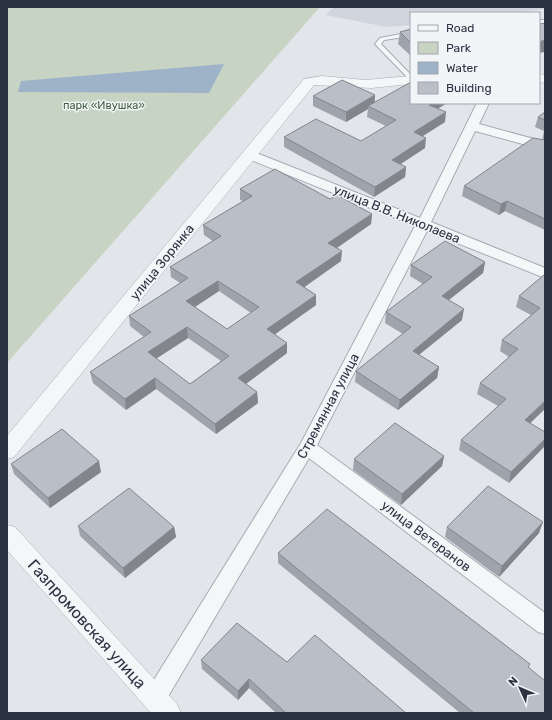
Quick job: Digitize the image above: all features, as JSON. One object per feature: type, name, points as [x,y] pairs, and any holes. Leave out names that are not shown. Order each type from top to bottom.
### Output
[{"type":"street","name":"улица Зорянка","points":[[7,451],[250,156],[309,82],[321,79],[356,84],[386,84],[410,79]]},
{"type":"street","name":"Стремянная улица","points":[[161,706],[307,447],[423,225],[483,104]]},
{"type":"street","points":[[472,126],[545,146]]},
{"type":"street","name":"улица В.В. Николаева","points":[[250,156],[545,273]]},
{"type":"street","name":"улица Ветеранов","points":[[307,447],[545,626]]},
{"type":"street","name":"Газпромовская улица","points":[[7,534],[161,706]]},
{"type":"lane","points":[[410,34],[382,38],[378,44],[410,78]]},
{"type":"shaded area","points":[[334,7],[545,7],[545,9],[519,12],[410,12],[410,25],[387,27],[326,15]]},
{"type":"green space","name":"парк «Ивушка»","points":[[7,7],[320,7],[7,363]]},
{"type":"water","points":[[224,64],[209,93],[18,92],[21,81]]},
{"type":"building","points":[[545,23],[545,40],[540,42],[540,24]]},
{"type":"building","points":[[410,29],[410,42],[400,32]]},
{"type":"building","points":[[342,80],[375,95],[346,112],[313,96]]},
{"type":"building","points":[[410,83],[410,104],[430,104],[429,105],[446,112],[414,132],[426,138],[392,160],[406,167],[375,187],[284,137],[316,119],[361,141],[396,120],[368,106]]},
{"type":"building","points":[[545,112],[545,120],[538,117]]},
{"type":"building","points":[[533,138],[545,140],[545,219],[507,201],[501,204],[464,186]]},
{"type":"building","points":[[275,169],[330,199],[337,195],[372,214],[328,243],[342,251],[296,282],[316,295],[267,329],[287,343],[238,378],[257,392],[215,424],[155,378],[125,399],[90,372],[151,332],[129,316],[188,278],[170,267],[221,236],[203,225],[252,196],[240,189]],"holes":[[[218,281],[259,307],[227,329],[186,301]],[[187,327],[229,356],[190,384],[148,352]]]},
{"type":"building","points":[[445,241],[485,262],[442,296],[464,309],[413,351],[439,367],[400,400],[356,371],[411,327],[386,312],[432,277],[411,265]]},
{"type":"building","points":[[545,274],[545,401],[525,420],[545,432],[545,439],[511,472],[461,440],[506,399],[480,383],[518,349],[502,340],[540,308],[519,296]]},
{"type":"building","points":[[395,423],[444,456],[402,494],[354,459]]},
{"type":"building","points":[[62,429],[99,461],[48,498],[11,464]]},
{"type":"building","points":[[488,486],[543,522],[502,566],[447,527]]},
{"type":"building","points":[[129,488],[174,527],[123,568],[78,526]]},
{"type":"building","points":[[327,509],[530,664],[528,667],[545,681],[545,713],[474,713],[278,553]]},
{"type":"building","points":[[237,623],[287,662],[315,635],[406,713],[286,713],[249,679],[238,691],[201,660]]}]
